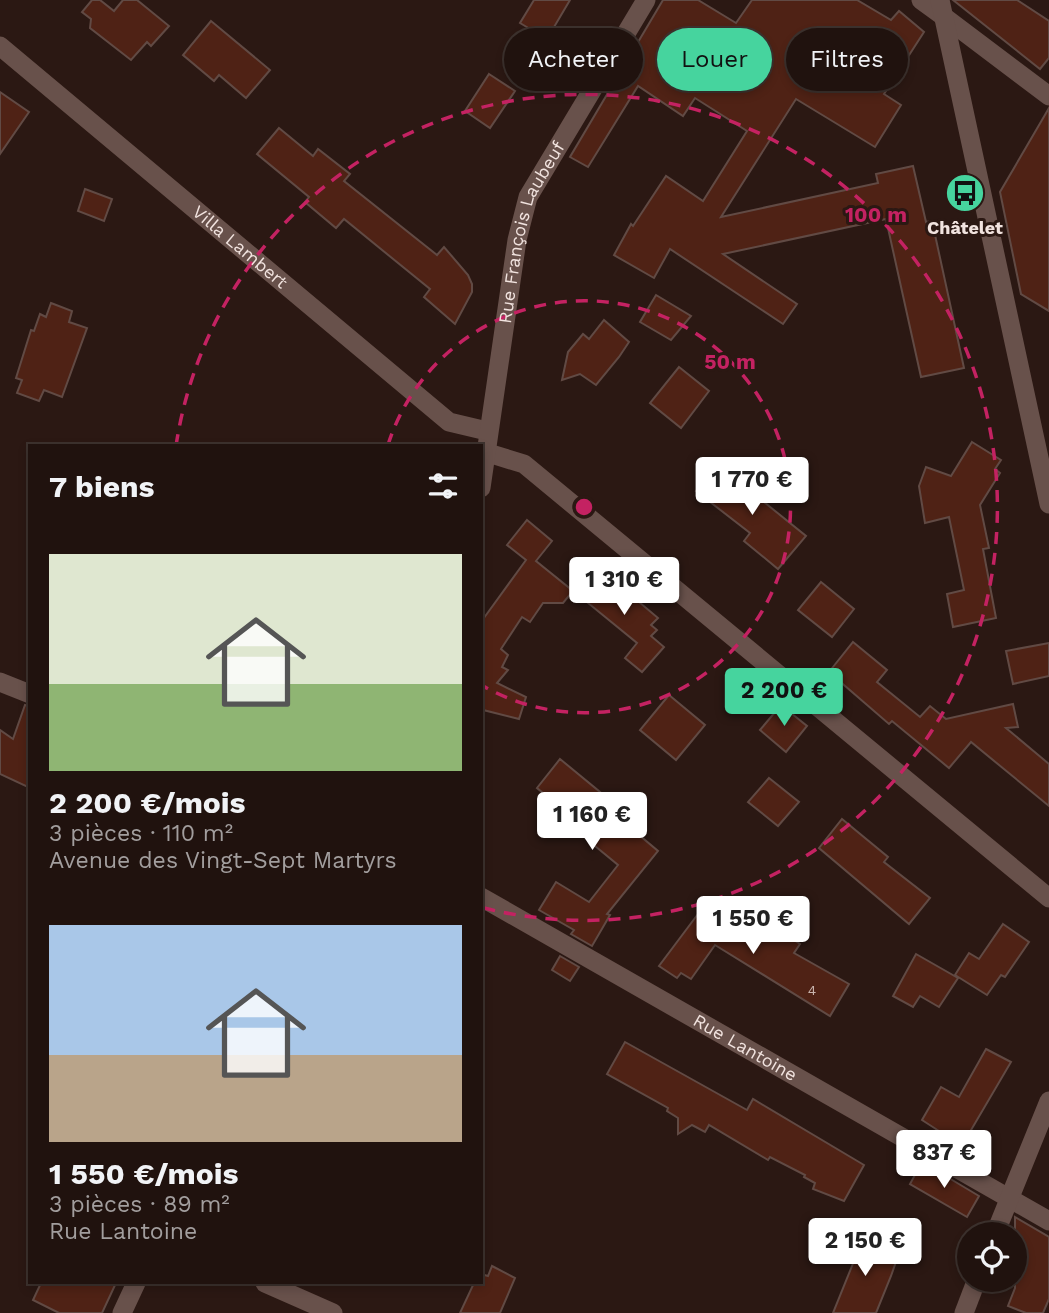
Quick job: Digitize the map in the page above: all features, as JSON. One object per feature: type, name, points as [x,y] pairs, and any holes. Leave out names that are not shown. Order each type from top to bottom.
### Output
[{"type":"street","name":"Rue François Laubeuf","points":[[483,470],[517,240],[528,197],[646,0]]},
{"type":"street","points":[[921,0],[942,8],[1049,96]]},
{"type":"street","points":[[942,8],[1049,504]]},
{"type":"street","name":"Villa Lambert","points":[[0,46],[449,422],[487,431]]},
{"type":"street","points":[[485,453],[524,464],[1049,898]]},
{"type":"street","points":[[0,682],[28,693]]},
{"type":"street","name":"Rue Lantoine","points":[[483,898],[1049,1222]]},
{"type":"street","points":[[1000,1222],[1049,1101]]},
{"type":"street","points":[[122,1313],[136,1284]]},
{"type":"street","points":[[267,1284],[333,1313]]},
{"type":"street","points":[[964,1313],[972,1292]]},
{"type":"building","points":[[92,0],[100,0],[114,11],[123,0],[137,0],[169,26],[151,46],[147,42],[131,60],[90,28],[91,19],[82,12]]},
{"type":"building","points":[[534,0],[570,0],[553,28],[528,28],[520,23]]},
{"type":"building","points":[[663,0],[698,0],[736,23],[752,0],[857,0],[891,20],[899,11],[924,32],[908,57],[908,28],[786,28],[786,91],[886,91],[884,94],[901,105],[875,147],[796,99],[721,217],[878,183],[876,174],[913,166],[926,222],[932,221],[964,368],[921,377],[886,219],[723,254],[797,304],[783,324],[670,249],[654,278],[614,255],[631,224],[633,226],[666,176],[703,201],[747,131],[695,98],[683,116],[643,89],[643,34]]},
{"type":"building","points":[[953,0],[1017,0],[1049,21],[1049,58],[1040,69]]},
{"type":"building","points":[[211,21],[270,70],[246,98],[219,75],[214,81],[183,55]]},
{"type":"building","points":[[489,74],[504,84],[504,91],[515,91],[490,128],[465,111]]},
{"type":"building","points":[[609,91],[635,91],[588,167],[570,157]]},
{"type":"building","points":[[0,92],[29,112],[0,154]]},
{"type":"building","points":[[1049,108],[1049,311],[1021,294],[1000,192]]},
{"type":"building","points":[[279,128],[313,156],[318,149],[350,174],[344,181],[437,255],[444,247],[468,275],[472,284],[472,292],[455,324],[424,297],[430,289],[344,219],[336,228],[305,202],[309,197],[257,154]]},
{"type":"building","points":[[85,189],[112,199],[104,221],[78,211]]},
{"type":"building","points":[[656,295],[691,316],[671,340],[640,322]]},
{"type":"building","points":[[51,303],[72,311],[69,322],[87,328],[62,397],[44,390],[39,401],[17,393],[22,380],[16,378],[31,330],[34,331],[40,314],[46,317]]},
{"type":"building","points":[[604,320],[629,342],[619,357],[596,385],[580,374],[562,380],[568,352],[583,334],[589,339]]},
{"type":"building","points":[[679,367],[709,391],[681,428],[650,403]]},
{"type":"building","points":[[972,442],[1001,460],[995,469],[1000,473],[980,505],[989,548],[983,549],[996,618],[953,627],[947,594],[964,590],[949,517],[925,523],[919,486],[926,467],[951,476]]},
{"type":"building","points":[[717,464],[806,536],[778,569],[744,541],[750,533],[696,491]]},
{"type":"building","points":[[527,520],[552,541],[536,561],[573,591],[563,603],[543,603],[530,622],[522,617],[501,649],[508,655],[502,667],[508,670],[497,683],[526,697],[519,719],[483,710],[483,619],[526,560],[507,545]]},
{"type":"building","points":[[600,569],[658,618],[651,625],[657,630],[651,636],[664,647],[642,672],[625,658],[637,643],[577,594]]},
{"type":"building","points":[[821,582],[854,609],[832,637],[798,610]]},
{"type":"building","points":[[853,642],[887,670],[877,682],[920,717],[930,706],[946,719],[1013,704],[1018,727],[1006,728],[1049,764],[1049,806],[971,742],[949,768],[892,721],[889,724],[829,672]]},
{"type":"building","points":[[1049,643],[1049,676],[1013,684],[1006,651]]},
{"type":"building","points":[[669,695],[705,725],[676,760],[640,730]]},
{"type":"building","points":[[25,705],[28,706],[28,787],[0,774],[0,730],[13,739]]},
{"type":"building","points":[[781,705],[807,726],[786,752],[760,730]]},
{"type":"building","points":[[560,759],[600,792],[595,798],[658,851],[607,914],[610,915],[592,946],[571,934],[574,930],[539,910],[556,882],[589,902],[618,865],[572,827],[570,829],[553,816],[560,807],[537,788]]},
{"type":"building","points":[[769,778],[799,802],[778,826],[748,802]]},
{"type":"building","points":[[842,819],[888,857],[884,862],[930,898],[909,924],[819,848]]},
{"type":"building","points":[[710,898],[775,937],[780,931],[800,944],[794,953],[849,984],[830,1016],[715,945],[691,979],[681,973],[677,978],[659,966]]},
{"type":"building","points":[[1003,924],[1029,942],[1005,977],[1001,975],[987,995],[955,975],[969,953],[979,959]]},
{"type":"building","points":[[916,954],[958,978],[939,1007],[920,996],[913,1007],[893,996]]},
{"type":"building","points":[[560,956],[579,967],[570,981],[552,970]]},
{"type":"building","points":[[625,1042],[747,1110],[753,1099],[864,1165],[844,1201],[813,1189],[815,1183],[804,1177],[805,1175],[770,1157],[768,1160],[709,1125],[705,1132],[692,1125],[678,1134],[678,1118],[667,1111],[668,1108],[607,1074]]},
{"type":"building","points":[[986,1049],[1011,1062],[957,1154],[934,1141],[939,1131],[922,1120],[941,1087],[959,1097]]},
{"type":"building","points":[[922,1162],[979,1196],[967,1217],[910,1184]]},
{"type":"building","points":[[1027,1224],[1049,1237],[1049,1299],[1043,1313],[1026,1313],[1008,1306],[1013,1292],[1027,1292]]},
{"type":"building","points":[[862,1240],[898,1256],[891,1276],[876,1313],[833,1313],[854,1261],[835,1242]]},
{"type":"building","points":[[492,1266],[515,1278],[500,1313],[460,1313],[474,1284],[483,1284],[483,1275],[488,1276]]},
{"type":"building","points":[[41,1284],[116,1284],[102,1313],[59,1313],[33,1300]]},
{"type":"place","name":"Châtelet","points":[[965,193]]}]
